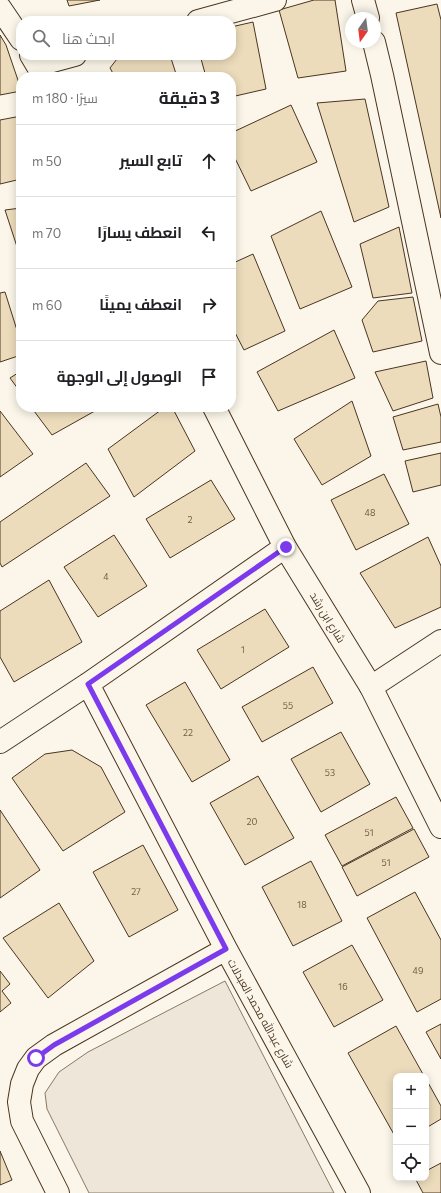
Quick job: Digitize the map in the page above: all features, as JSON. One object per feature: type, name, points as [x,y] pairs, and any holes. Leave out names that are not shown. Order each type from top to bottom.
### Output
[{"type":"street","points":[[216,16],[275,0]]},
{"type":"street","points":[[363,0],[366,12]]},
{"type":"street","points":[[0,8],[16,32]]},
{"type":"street","points":[[375,48],[441,353]]},
{"type":"street","points":[[37,66],[58,60]]},
{"type":"street","name":"شارع ابن رشد","points":[[217,412],[286,547],[371,687],[441,827]]},
{"type":"street","points":[[0,742],[88,684],[286,547]]},
{"type":"street","points":[[371,687],[441,641]]},
{"type":"street","name":"شارع عبدالله محمد العبدلات","points":[[88,684],[226,949],[359,1193]]},
{"type":"street","points":[[58,1193],[22,1121],[19,1102],[22,1084],[28,1069],[36,1058],[54,1045],[226,949]]},
{"type":"shaded area","points":[[225,981],[334,1193],[89,1193],[47,1109],[45,1093],[59,1072],[88,1052]]},
{"type":"building","points":[[67,0],[100,0],[69,6]]},
{"type":"building","points":[[314,0],[335,0],[346,71],[298,78],[279,10]]},
{"type":"building","points":[[437,4],[441,20],[441,218],[396,13]]},
{"type":"building","points":[[253,22],[266,89],[236,96],[236,72],[205,72],[201,60],[236,60],[236,26]]},
{"type":"building","points":[[0,35],[6,45],[16,74],[16,92],[0,95]]},
{"type":"building","points":[[116,60],[172,60],[175,72],[112,72],[110,68]]},
{"type":"building","points":[[365,99],[389,207],[354,222],[317,103]]},
{"type":"building","points":[[291,105],[317,162],[251,191],[236,160],[236,131]]},
{"type":"building","points":[[16,117],[16,180],[0,184],[0,120]]},
{"type":"building","points":[[16,209],[16,244],[5,210]]},
{"type":"building","points":[[321,211],[352,287],[300,309],[271,236]]},
{"type":"building","points":[[399,227],[412,293],[373,298],[360,244]]},
{"type":"building","points":[[253,254],[285,331],[244,350],[236,335],[236,262]]},
{"type":"building","points":[[5,292],[16,327],[16,357],[0,362],[0,293]]},
{"type":"building","points":[[413,297],[422,341],[373,352],[362,320],[378,301]]},
{"type":"building","points":[[334,330],[355,378],[278,411],[257,372]]},
{"type":"building","points":[[426,361],[433,398],[393,411],[375,372]]},
{"type":"building","points":[[16,374],[16,386],[10,378]]},
{"type":"building","points":[[352,401],[371,456],[322,485],[294,439]]},
{"type":"building","points":[[438,404],[441,417],[441,442],[403,450],[393,417]]},
{"type":"building","points":[[0,411],[33,454],[0,477]]},
{"type":"building","points":[[35,412],[93,412],[52,435]]},
{"type":"building","points":[[158,412],[175,412],[195,451],[134,497],[108,449]]},
{"type":"building","points":[[441,453],[441,485],[413,492],[405,461]]},
{"type":"building","points":[[86,463],[110,496],[2,567],[0,563],[0,522]]},
{"type":"building","points":[[384,474],[409,524],[356,550],[331,500]]},
{"type":"building","points":[[211,480],[235,519],[170,558],[146,519]]},
{"type":"building","points":[[114,535],[147,586],[98,617],[64,567]]},
{"type":"building","points":[[428,537],[441,566],[441,607],[395,628],[360,573]]},
{"type":"building","points":[[49,580],[82,642],[14,682],[0,657],[0,611]]},
{"type":"building","points":[[265,609],[289,647],[221,689],[197,650]]},
{"type":"building","points":[[313,667],[333,703],[262,742],[242,707]]},
{"type":"building","points":[[185,682],[230,760],[192,782],[146,705]]},
{"type":"building","points":[[341,732],[370,784],[321,812],[291,759]]},
{"type":"building","points":[[72,750],[101,767],[125,812],[63,851],[12,778],[45,754]]},
{"type":"building","points":[[258,776],[294,838],[245,865],[210,803]]},
{"type":"building","points":[[396,797],[413,828],[342,866],[325,835]]},
{"type":"building","points":[[0,810],[40,870],[0,898]]},
{"type":"building","points":[[414,829],[429,857],[357,896],[342,867]]},
{"type":"building","points":[[143,845],[178,910],[129,937],[93,872]]},
{"type":"building","points":[[311,861],[342,921],[293,946],[262,887]]},
{"type":"building","points":[[415,892],[441,940],[441,999],[417,1012],[367,918]]},
{"type":"building","points":[[59,903],[94,961],[48,998],[3,938]]},
{"type":"building","points":[[352,945],[383,1000],[334,1027],[303,972]]},
{"type":"building","points":[[0,971],[10,984],[2,991],[11,1003],[0,1012]]},
{"type":"building","points":[[441,1024],[441,1059],[426,1032]]},
{"type":"building","points":[[396,1026],[422,1073],[393,1073],[393,1133],[348,1053]]},
{"type":"building","points":[[429,1084],[441,1106],[441,1119],[429,1126]]},
{"type":"building","points":[[0,1151],[12,1180],[0,1185]]},
{"type":"building","points":[[441,1163],[441,1193],[423,1193],[417,1181],[429,1181],[429,1169]]},
{"type":"route","points":[[36,1058],[54,1045],[226,949],[88,684],[286,547]]}]
